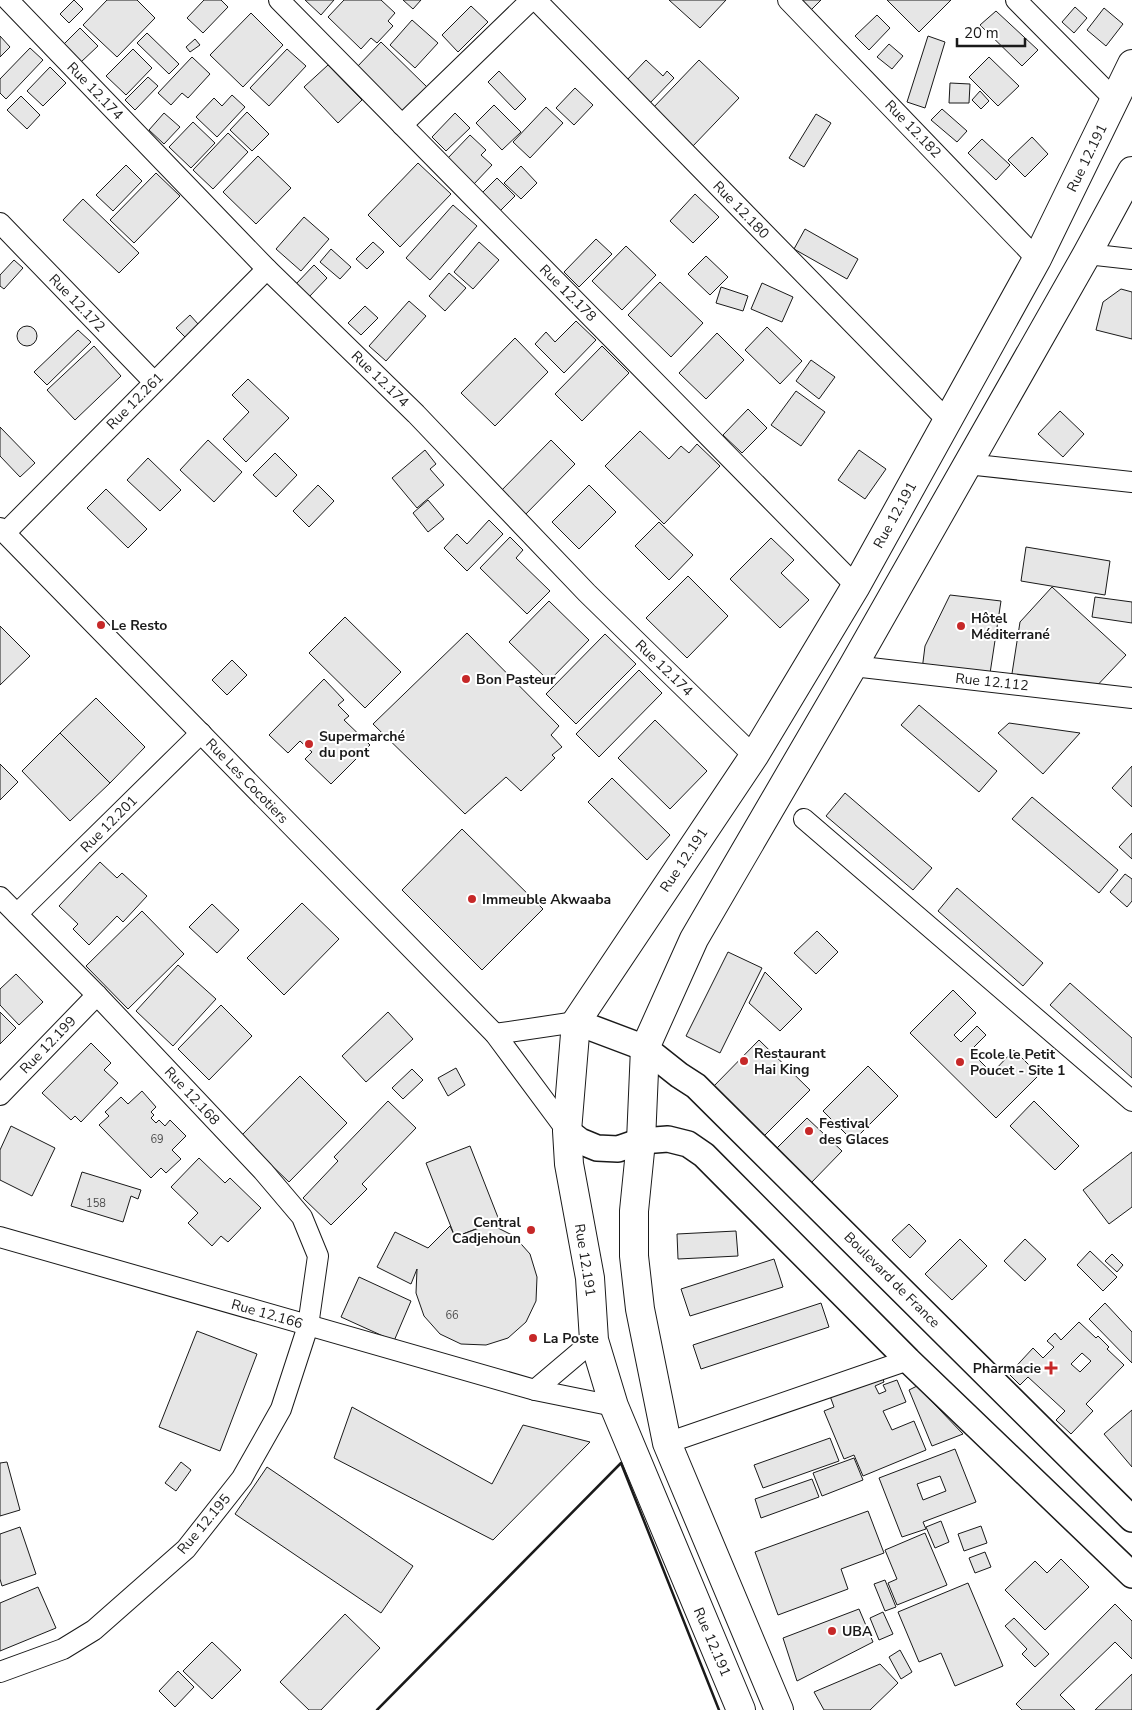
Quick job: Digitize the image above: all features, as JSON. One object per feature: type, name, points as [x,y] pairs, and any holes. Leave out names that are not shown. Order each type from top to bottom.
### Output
[{"type":"main road","name":"Rue 12.191","points":[[741,1710],[614,1406],[594,1340],[590,1278],[569,1164],[566,1131],[576,1022],[754,756],[856,586],[1037,259],[1132,64]]},
{"type":"main road","points":[[779,1710],[667,1443],[640,1309],[634,1256],[634,1211],[641,1141],[645,1048],[694,939],[853,666],[1087,254],[1132,171]]},
{"type":"street","name":"Rue 12.174","points":[[8,0],[266,269],[416,414],[587,593],[754,756]]},
{"type":"street","name":"Rue 12.178","points":[[279,0],[856,586]]},
{"type":"street","points":[[402,125],[532,0]]},
{"type":"street","name":"Rue 12.180","points":[[536,0],[947,420]]},
{"type":"street","name":"Rue 12.182","points":[[788,0],[1037,259]]},
{"type":"street","points":[[1016,0],[1115,100]]},
{"type":"street","name":"Rue 12.172","points":[[0,223],[154,382]]},
{"type":"street","points":[[1087,254],[1132,259]]},
{"type":"street","name":"Rue 12.261","points":[[2,530],[154,382],[266,269]]},
{"type":"street","points":[[967,464],[1132,482]]},
{"type":"street","name":"Rue Les Cocotiers","points":[[2,530],[495,1034],[566,1131]]},
{"type":"street","name":"Rue 12.112","points":[[853,666],[1132,698]]},
{"type":"street","name":"Rue 12.201","points":[[17,914],[200,733]]},
{"type":"street","points":[[804,819],[1132,1101]]},
{"type":"street","name":"Rue 12.168","points":[[0,897],[97,995],[263,1171],[302,1217],[318,1256],[308,1326]]},
{"type":"street","name":"Rue 12.199","points":[[0,1095],[97,995]]},
{"type":"street","points":[[495,1034],[576,1022]]},
{"type":"street","name":"Boulevard de France","points":[[576,1022],[645,1048],[696,1086],[1132,1519]]},
{"type":"street","points":[[566,1131],[580,1141],[597,1148],[618,1149],[641,1141],[668,1139],[688,1144],[704,1155],[908,1360],[1132,1575]]},
{"type":"street","name":"Rue 12.166","points":[[0,1237],[535,1390],[614,1406]]},
{"type":"street","name":"Rue 12.195","points":[[0,1672],[63,1648],[94,1630],[186,1549],[242,1478],[281,1409],[308,1326]]},
{"type":"street","points":[[535,1390],[594,1340]]},
{"type":"street","points":[[667,1443],[908,1360]]},
{"type":"building","points":[[74,0],[83,9],[69,23],[60,14]]},
{"type":"building","points":[[107,0],[137,0],[155,18],[117,57],[83,25]]},
{"type":"building","points":[[204,0],[221,0],[228,7],[203,33],[187,18]]},
{"type":"building","points":[[305,0],[334,0],[321,15]]},
{"type":"building","points":[[344,0],[381,0],[395,13],[388,21],[393,26],[377,43],[371,38],[361,49],[328,17]]},
{"type":"building","points":[[403,0],[421,0],[413,9]]},
{"type":"building","points":[[669,0],[726,0],[700,28]]},
{"type":"building","points":[[801,0],[821,0],[811,10]]},
{"type":"building","points":[[887,0],[951,0],[919,32]]},
{"type":"building","points":[[471,6],[488,22],[458,52],[442,35]]},
{"type":"building","points":[[1075,7],[1087,18],[1074,33],[1062,22]]},
{"type":"building","points":[[1104,8],[1123,24],[1106,46],[1087,30]]},
{"type":"building","points":[[996,11],[1038,50],[1022,66],[980,25]]},
{"type":"building","points":[[251,13],[283,45],[243,87],[210,55]]},
{"type":"building","points":[[877,15],[890,28],[869,50],[855,36]]},
{"type":"building","points":[[412,20],[438,43],[415,68],[390,45]]},
{"type":"building","points":[[80,28],[98,46],[81,62],[63,45]]},
{"type":"building","points":[[147,33],[179,64],[169,74],[137,43]]},
{"type":"building","points":[[0,36],[10,47],[0,57]]},
{"type":"building","points":[[928,36],[945,42],[925,108],[907,102]]},
{"type":"building","points":[[195,39],[200,45],[190,52],[186,47]]},
{"type":"building","points":[[381,42],[428,88],[402,114],[356,68]]},
{"type":"building","points":[[889,44],[903,56],[892,69],[877,57]]},
{"type":"building","points":[[30,48],[43,60],[6,99],[0,93],[0,79]]},
{"type":"building","points":[[133,49],[152,68],[126,95],[106,76]]},
{"type":"building","points":[[287,49],[306,66],[269,106],[250,88]]},
{"type":"building","points":[[192,57],[210,74],[188,98],[182,93],[171,105],[158,93]]},
{"type":"building","points":[[989,57],[1019,86],[998,106],[969,77]]},
{"type":"building","points":[[646,60],[663,76],[667,71],[674,78],[649,104],[626,81]]},
{"type":"building","points":[[699,60],[739,98],[692,147],[652,109]]},
{"type":"building","points":[[328,65],[362,100],[338,123],[304,87]]},
{"type":"building","points":[[50,67],[66,83],[43,106],[27,91]]},
{"type":"building","points":[[499,71],[526,99],[515,110],[488,82]]},
{"type":"building","points":[[148,77],[158,86],[135,110],[125,100]]},
{"type":"building","points":[[950,83],[970,84],[969,103],[949,103]]},
{"type":"building","points":[[575,88],[593,105],[574,125],[556,108]]},
{"type":"building","points":[[980,91],[989,101],[981,109],[972,100]]},
{"type":"building","points":[[232,95],[245,107],[217,137],[196,117],[214,98],[222,106]]},
{"type":"building","points":[[21,96],[40,115],[27,129],[7,110]]},
{"type":"building","points":[[494,105],[521,132],[502,150],[476,123]]},
{"type":"building","points":[[546,107],[563,123],[530,158],[513,142]]},
{"type":"building","points":[[942,109],[967,131],[957,142],[931,120]]},
{"type":"building","points":[[247,112],[269,134],[252,151],[230,130]]},
{"type":"building","points":[[164,113],[180,127],[164,144],[149,130]]},
{"type":"building","points":[[455,113],[470,128],[446,151],[432,137]]},
{"type":"building","points":[[816,114],[831,123],[804,167],[789,158]]},
{"type":"building","points":[[193,122],[215,143],[191,168],[169,147]]},
{"type":"building","points":[[228,133],[248,152],[213,189],[193,170]]},
{"type":"building","points":[[470,135],[486,150],[481,155],[492,165],[473,185],[447,159]]},
{"type":"building","points":[[1032,137],[1048,154],[1025,177],[1008,160]]},
{"type":"building","points":[[982,139],[1010,165],[996,180],[968,153]]},
{"type":"building","points":[[258,156],[291,188],[256,224],[223,192]]},
{"type":"building","points":[[418,163],[451,194],[400,247],[368,215]]},
{"type":"building","points":[[126,165],[142,181],[113,211],[96,195]]},
{"type":"building","points":[[521,166],[537,183],[521,199],[504,183]]},
{"type":"building","points":[[156,173],[180,196],[134,243],[110,220]]},
{"type":"building","points":[[497,178],[515,196],[500,211],[482,193]]},
{"type":"building","points":[[695,194],[719,217],[693,243],[670,221]]},
{"type":"building","points":[[83,199],[139,253],[119,273],[63,220]]},
{"type":"building","points":[[453,205],[477,226],[430,280],[406,258]]},
{"type":"building","points":[[304,217],[329,239],[301,271],[276,249]]},
{"type":"building","points":[[805,229],[858,259],[847,279],[794,249]]},
{"type":"building","points":[[596,239],[612,254],[579,287],[564,272]]},
{"type":"building","points":[[373,242],[384,252],[367,269],[356,259]]},
{"type":"building","points":[[479,242],[499,260],[473,289],[454,272]]},
{"type":"building","points":[[626,246],[656,275],[622,310],[592,281]]},
{"type":"building","points":[[331,249],[351,267],[340,279],[320,262]]},
{"type":"building","points":[[706,256],[728,277],[710,295],[688,274]]},
{"type":"building","points":[[14,260],[23,268],[4,289],[0,286],[0,275]]},
{"type":"building","points":[[314,265],[327,278],[309,297],[296,284]]},
{"type":"building","points":[[449,273],[466,288],[445,311],[429,296]]},
{"type":"building","points":[[660,282],[703,323],[671,357],[628,315]]},
{"type":"building","points":[[762,283],[793,297],[782,322],[751,309]]},
{"type":"building","points":[[721,287],[748,296],[743,311],[716,303]]},
{"type":"building","points":[[1121,289],[1132,292],[1132,339],[1096,330],[1103,302]]},
{"type":"building","points":[[409,301],[426,316],[386,361],[369,346]]},
{"type":"building","points":[[365,306],[378,318],[361,335],[348,323]]},
{"type":"building","points":[[190,315],[198,324],[185,337],[176,328]]},
{"type":"building","points":[[576,321],[596,340],[564,373],[535,344],[546,332],[555,342]]},
{"type":"building","points":[[27,326],[34,329],[37,336],[34,343],[27,346],[20,343],[17,336],[20,329]]},
{"type":"building","points":[[767,327],[802,361],[780,384],[745,350]]},
{"type":"building","points":[[78,330],[91,342],[47,385],[34,372]]},
{"type":"building","points":[[717,333],[744,360],[706,399],[679,373]]},
{"type":"building","points":[[515,338],[548,372],[495,426],[461,393]]},
{"type":"building","points":[[94,346],[121,376],[75,420],[47,390]]},
{"type":"building","points":[[602,346],[629,373],[582,421],[555,394]]},
{"type":"building","points":[[811,360],[835,377],[819,399],[796,381]]},
{"type":"building","points":[[248,379],[289,418],[246,462],[223,439],[249,412],[232,395]]},
{"type":"building","points":[[796,391],[825,412],[801,446],[771,425]]},
{"type":"building","points":[[748,409],[767,428],[742,453],[723,435]]},
{"type":"building","points":[[1060,411],[1084,434],[1063,457],[1038,434]]},
{"type":"building","points":[[0,427],[35,463],[20,477],[0,456]]},
{"type":"building","points":[[640,431],[669,459],[681,446],[689,453],[697,444],[720,466],[664,524],[605,466]]},
{"type":"building","points":[[208,440],[242,472],[214,502],[180,470]]},
{"type":"building","points":[[551,440],[575,464],[521,519],[497,495]]},
{"type":"building","points":[[425,450],[436,464],[430,469],[444,485],[417,508],[392,478]]},
{"type":"building","points":[[859,450],[886,469],[865,499],[838,480]]},
{"type":"building","points":[[275,453],[297,475],[276,497],[253,475]]},
{"type":"building","points":[[148,458],[181,490],[160,511],[127,480]]},
{"type":"building","points":[[318,485],[334,501],[309,527],[293,511]]},
{"type":"building","points":[[589,485],[616,512],[579,549],[552,522]]},
{"type":"building","points":[[106,489],[147,529],[128,548],[87,508]]},
{"type":"building","points":[[428,500],[444,519],[428,532],[413,513]]},
{"type":"building","points":[[489,520],[503,534],[467,571],[444,548],[457,534],[467,544]]},
{"type":"building","points":[[659,522],[693,555],[669,580],[635,546]]},
{"type":"building","points":[[510,537],[523,550],[516,558],[550,591],[527,614],[480,568]]},
{"type":"building","points":[[771,538],[794,560],[781,573],[809,600],[780,628],[730,579]]},
{"type":"building","points":[[1026,547],[1110,561],[1105,595],[1021,581]]},
{"type":"building","points":[[688,576],[728,616],[687,658],[646,618]]},
{"type":"building","points":[[1052,587],[1126,655],[1091,692],[1011,680],[1020,622]]},
{"type":"building","points":[[950,595],[1001,601],[989,680],[922,670],[925,646]]},
{"type":"building","points":[[1095,597],[1132,602],[1132,623],[1092,617]]},
{"type":"building","points":[[549,601],[589,640],[549,681],[509,642]]},
{"type":"building","points":[[345,617],[401,672],[365,708],[309,653]]},
{"type":"building","points":[[0,626],[30,656],[0,685]]},
{"type":"building","name":"Bon Pasteur","points":[[467,633],[559,726],[551,735],[562,747],[552,755],[555,758],[521,791],[506,777],[465,814],[373,724]]},
{"type":"building","points":[[605,634],[636,664],[576,724],[546,694]]},
{"type":"building","points":[[232,660],[247,675],[227,695],[212,680]]},
{"type":"building","points":[[639,670],[662,693],[599,757],[576,734]]},
{"type":"building","points":[[324,679],[344,700],[338,705],[349,716],[344,720],[370,745],[331,784],[305,759],[312,752],[300,741],[288,753],[269,735]]},
{"type":"building","points":[[96,698],[145,747],[110,783],[60,733]]},
{"type":"building","points":[[919,705],[997,771],[979,792],[901,725]]},
{"type":"building","points":[[655,720],[707,771],[670,809],[618,758]]},
{"type":"building","points":[[1009,723],[1080,733],[1043,774],[998,733]]},
{"type":"building","points":[[60,733],[110,783],[70,821],[22,771]]},
{"type":"building","points":[[0,764],[18,782],[0,800]]},
{"type":"building","points":[[1132,766],[1132,807],[1112,788]]},
{"type":"building","points":[[612,778],[670,835],[647,860],[588,802]]},
{"type":"building","points":[[845,793],[932,868],[913,890],[826,816]]},
{"type":"building","points":[[1032,797],[1118,870],[1099,893],[1012,819]]},
{"type":"building","name":"Immeuble Akwaaba","points":[[462,829],[543,909],[482,970],[402,890]]},
{"type":"building","points":[[1132,833],[1132,859],[1119,847]]},
{"type":"building","points":[[100,862],[117,878],[122,873],[147,896],[123,922],[117,916],[89,945],[73,929],[78,924],[59,906]]},
{"type":"building","points":[[1125,874],[1132,879],[1132,901],[1127,907],[1110,892]]},
{"type":"building","points":[[957,888],[1043,963],[1023,986],[938,911]]},
{"type":"building","points":[[302,903],[339,939],[284,995],[247,958]]},
{"type":"building","points":[[212,904],[239,930],[217,953],[189,927]]},
{"type":"building","points":[[142,911],[184,954],[128,1009],[86,966]]},
{"type":"building","points":[[817,931],[838,952],[816,974],[794,953]]},
{"type":"building","points":[[728,952],[762,968],[720,1053],[686,1036]]},
{"type":"building","points":[[178,965],[216,999],[173,1046],[136,1011]]},
{"type":"building","points":[[765,972],[802,1009],[780,1031],[749,1003]]},
{"type":"building","points":[[16,974],[43,1002],[19,1025],[0,1005],[0,989]]},
{"type":"building","points":[[1070,983],[1132,1038],[1132,1078],[1050,1005]]},
{"type":"building","name":"Ecole le Petit Poucet - Site 1","points":[[953,990],[976,1013],[954,1035],[961,1042],[977,1026],[986,1035],[970,1051],[992,1073],[1014,1050],[1039,1075],[996,1118],[910,1033]]},
{"type":"building","points":[[221,1005],[252,1036],[209,1080],[178,1049]]},
{"type":"building","points":[[0,1012],[16,1028],[0,1044]]},
{"type":"building","points":[[388,1012],[413,1039],[366,1082],[342,1056]]},
{"type":"building","points":[[759,1040],[810,1090],[762,1138],[712,1088]]},
{"type":"building","points":[[91,1043],[111,1063],[104,1070],[118,1083],[81,1122],[75,1116],[71,1120],[42,1093]]},
{"type":"building","points":[[868,1066],[898,1096],[853,1141],[823,1111]]},
{"type":"building","points":[[456,1068],[465,1085],[448,1096],[438,1078]]},
{"type":"building","points":[[412,1069],[423,1080],[403,1099],[392,1088]]},
{"type":"building","points":[[300,1076],[347,1123],[289,1182],[241,1136]]},
{"type":"building","points":[[142,1091],[156,1107],[151,1112],[154,1115],[151,1118],[156,1123],[159,1120],[165,1126],[170,1120],[186,1136],[172,1150],[181,1159],[166,1173],[161,1168],[151,1178],[99,1125],[109,1116],[105,1112],[121,1097],[128,1104]]},
{"type":"building","points":[[388,1101],[416,1128],[362,1184],[367,1189],[331,1225],[303,1198],[338,1161],[334,1157]]},
{"type":"building","points":[[1034,1101],[1079,1146],[1055,1170],[1010,1126]]},
{"type":"building","points":[[807,1118],[842,1151],[810,1184],[775,1150]]},
{"type":"building","points":[[11,1126],[55,1148],[32,1196],[0,1180],[0,1150]]},
{"type":"building","points":[[470,1146],[499,1220],[455,1237],[426,1163]]},
{"type":"building","points":[[1132,1152],[1132,1207],[1109,1224],[1083,1190]]},
{"type":"building","points":[[199,1158],[225,1183],[230,1178],[261,1208],[228,1242],[221,1236],[212,1246],[188,1223],[198,1213],[171,1187]]},
{"type":"building","points":[[82,1172],[141,1190],[138,1199],[131,1196],[123,1222],[71,1206]]},
{"type":"building","points":[[490,1224],[514,1236],[530,1254],[537,1277],[536,1301],[526,1322],[508,1338],[486,1345],[461,1344],[440,1334],[424,1316],[416,1293],[417,1269],[411,1284],[377,1267],[395,1232],[428,1248],[450,1226],[455,1237]]},
{"type":"building","points":[[909,1224],[926,1241],[910,1258],[892,1240]]},
{"type":"building","points":[[736,1231],[738,1256],[678,1259],[677,1234]]},
{"type":"building","points":[[960,1239],[987,1266],[952,1300],[925,1274]]},
{"type":"building","points":[[1025,1239],[1046,1259],[1025,1281],[1004,1261]]},
{"type":"building","points":[[1090,1251],[1117,1277],[1103,1291],[1077,1265]]},
{"type":"building","points":[[1112,1254],[1123,1265],[1117,1272],[1105,1261]]},
{"type":"building","points":[[774,1259],[783,1287],[690,1316],[681,1289]]},
{"type":"building","points":[[359,1277],[411,1301],[394,1341],[341,1317]]},
{"type":"building","points":[[821,1303],[829,1327],[701,1369],[693,1345]]},
{"type":"building","points":[[1105,1303],[1132,1332],[1132,1363],[1089,1319]]},
{"type":"building","points":[[1079,1322],[1096,1338],[1098,1336],[1109,1347],[1107,1349],[1124,1365],[1086,1404],[1093,1411],[1071,1434],[1056,1420],[1065,1411],[1028,1377],[1020,1385],[1009,1374],[1033,1348],[1043,1358],[1054,1347],[1047,1341],[1055,1333],[1061,1340]],"holes":[[[1082,1353],[1091,1361],[1080,1372],[1071,1364]]]},
{"type":"building","points":[[197,1331],[257,1354],[220,1451],[159,1427]]},
{"type":"building","points":[[881,1374],[884,1382],[875,1386],[879,1394],[886,1391],[883,1385],[897,1380],[906,1402],[883,1411],[892,1430],[914,1421],[926,1450],[863,1476],[854,1455],[844,1459],[824,1411],[834,1407],[830,1396]]},
{"type":"building","points":[[917,1386],[963,1434],[932,1446],[909,1390]]},
{"type":"building","points":[[352,1407],[492,1484],[523,1425],[590,1442],[493,1540],[334,1458]]},
{"type":"building","points":[[1132,1410],[1132,1467],[1104,1434]]},
{"type":"building","points":[[830,1438],[839,1461],[763,1488],[754,1465]]},
{"type":"building","points":[[955,1449],[976,1502],[923,1522],[926,1529],[902,1537],[879,1478]],"holes":[[[940,1476],[946,1491],[923,1500],[917,1484]]]},
{"type":"building","points":[[854,1458],[863,1480],[822,1496],[813,1473]]},
{"type":"building","points":[[7,1462],[20,1510],[0,1516],[0,1463]]},
{"type":"building","points":[[181,1462],[191,1470],[176,1491],[165,1483]]},
{"type":"building","points":[[267,1467],[413,1566],[381,1613],[235,1514]]},
{"type":"building","points":[[812,1479],[819,1497],[761,1518],[755,1499]]},
{"type":"building","points":[[868,1511],[884,1553],[841,1569],[848,1589],[778,1615],[755,1552]]},
{"type":"building","points":[[941,1521],[949,1542],[935,1548],[926,1527]]},
{"type":"building","points":[[981,1526],[987,1543],[964,1551],[958,1534]]},
{"type":"building","points":[[20,1527],[36,1574],[2,1586],[0,1579],[0,1534]]},
{"type":"building","points":[[925,1533],[947,1585],[897,1605],[888,1583],[897,1579],[885,1550]]},
{"type":"building","points":[[985,1552],[991,1567],[975,1573],[969,1558]]},
{"type":"building","points":[[1061,1559],[1089,1587],[1045,1630],[1005,1590],[1035,1561],[1047,1573]]},
{"type":"building","points":[[885,1580],[896,1607],[885,1611],[874,1584]]},
{"type":"building","points":[[968,1583],[1003,1666],[955,1686],[941,1653],[919,1662],[898,1612]]},
{"type":"building","points":[[38,1587],[56,1628],[0,1651],[0,1603]]},
{"type":"building","points":[[1115,1604],[1132,1621],[1132,1659],[1115,1642],[1060,1695],[1075,1710],[1022,1710],[1016,1704]]},
{"type":"building","points":[[859,1609],[873,1642],[797,1681],[783,1638]]},
{"type":"building","points":[[883,1612],[893,1634],[879,1640],[870,1618]]},
{"type":"building","points":[[345,1614],[380,1648],[321,1710],[309,1710],[280,1682]]},
{"type":"building","points":[[1014,1618],[1049,1654],[1035,1667],[1022,1654],[1027,1649],[1005,1626]]},
{"type":"building","points":[[212,1642],[241,1670],[212,1699],[183,1671]]},
{"type":"building","points":[[900,1650],[912,1672],[901,1679],[889,1657]]},
{"type":"building","points":[[880,1664],[898,1683],[870,1710],[824,1710],[814,1692]]},
{"type":"building","points":[[178,1671],[194,1687],[175,1707],[159,1691]]},
{"type":"building","points":[[1132,1674],[1132,1710],[1095,1710]]},
{"type":"wall","points":[[377,1710],[621,1463],[719,1710]]},
{"type":"place","name":"Le Resto","points":[[101,625]]},
{"type":"place","name":"Hôtel Méditerrané","points":[[961,626]]},
{"type":"place","name":"Bon Pasteur","points":[[466,679]]},
{"type":"place","name":"Supermarché du pont","points":[[309,744]]},
{"type":"place","name":"Immeuble Akwaaba","points":[[472,899]]},
{"type":"place","name":"Restaurant Hai King","points":[[744,1061]]},
{"type":"place","name":"Ecole le Petit Poucet - Site 1","points":[[960,1062]]},
{"type":"place","name":"Festival des Glaces","points":[[809,1131]]},
{"type":"place","name":"Central Cadjehoun","points":[[531,1230]]},
{"type":"place","name":"La Poste","points":[[533,1338]]},
{"type":"place","name":"Pharmacie","points":[[1051,1368]]},
{"type":"place","name":"UBA","points":[[832,1631]]}]
